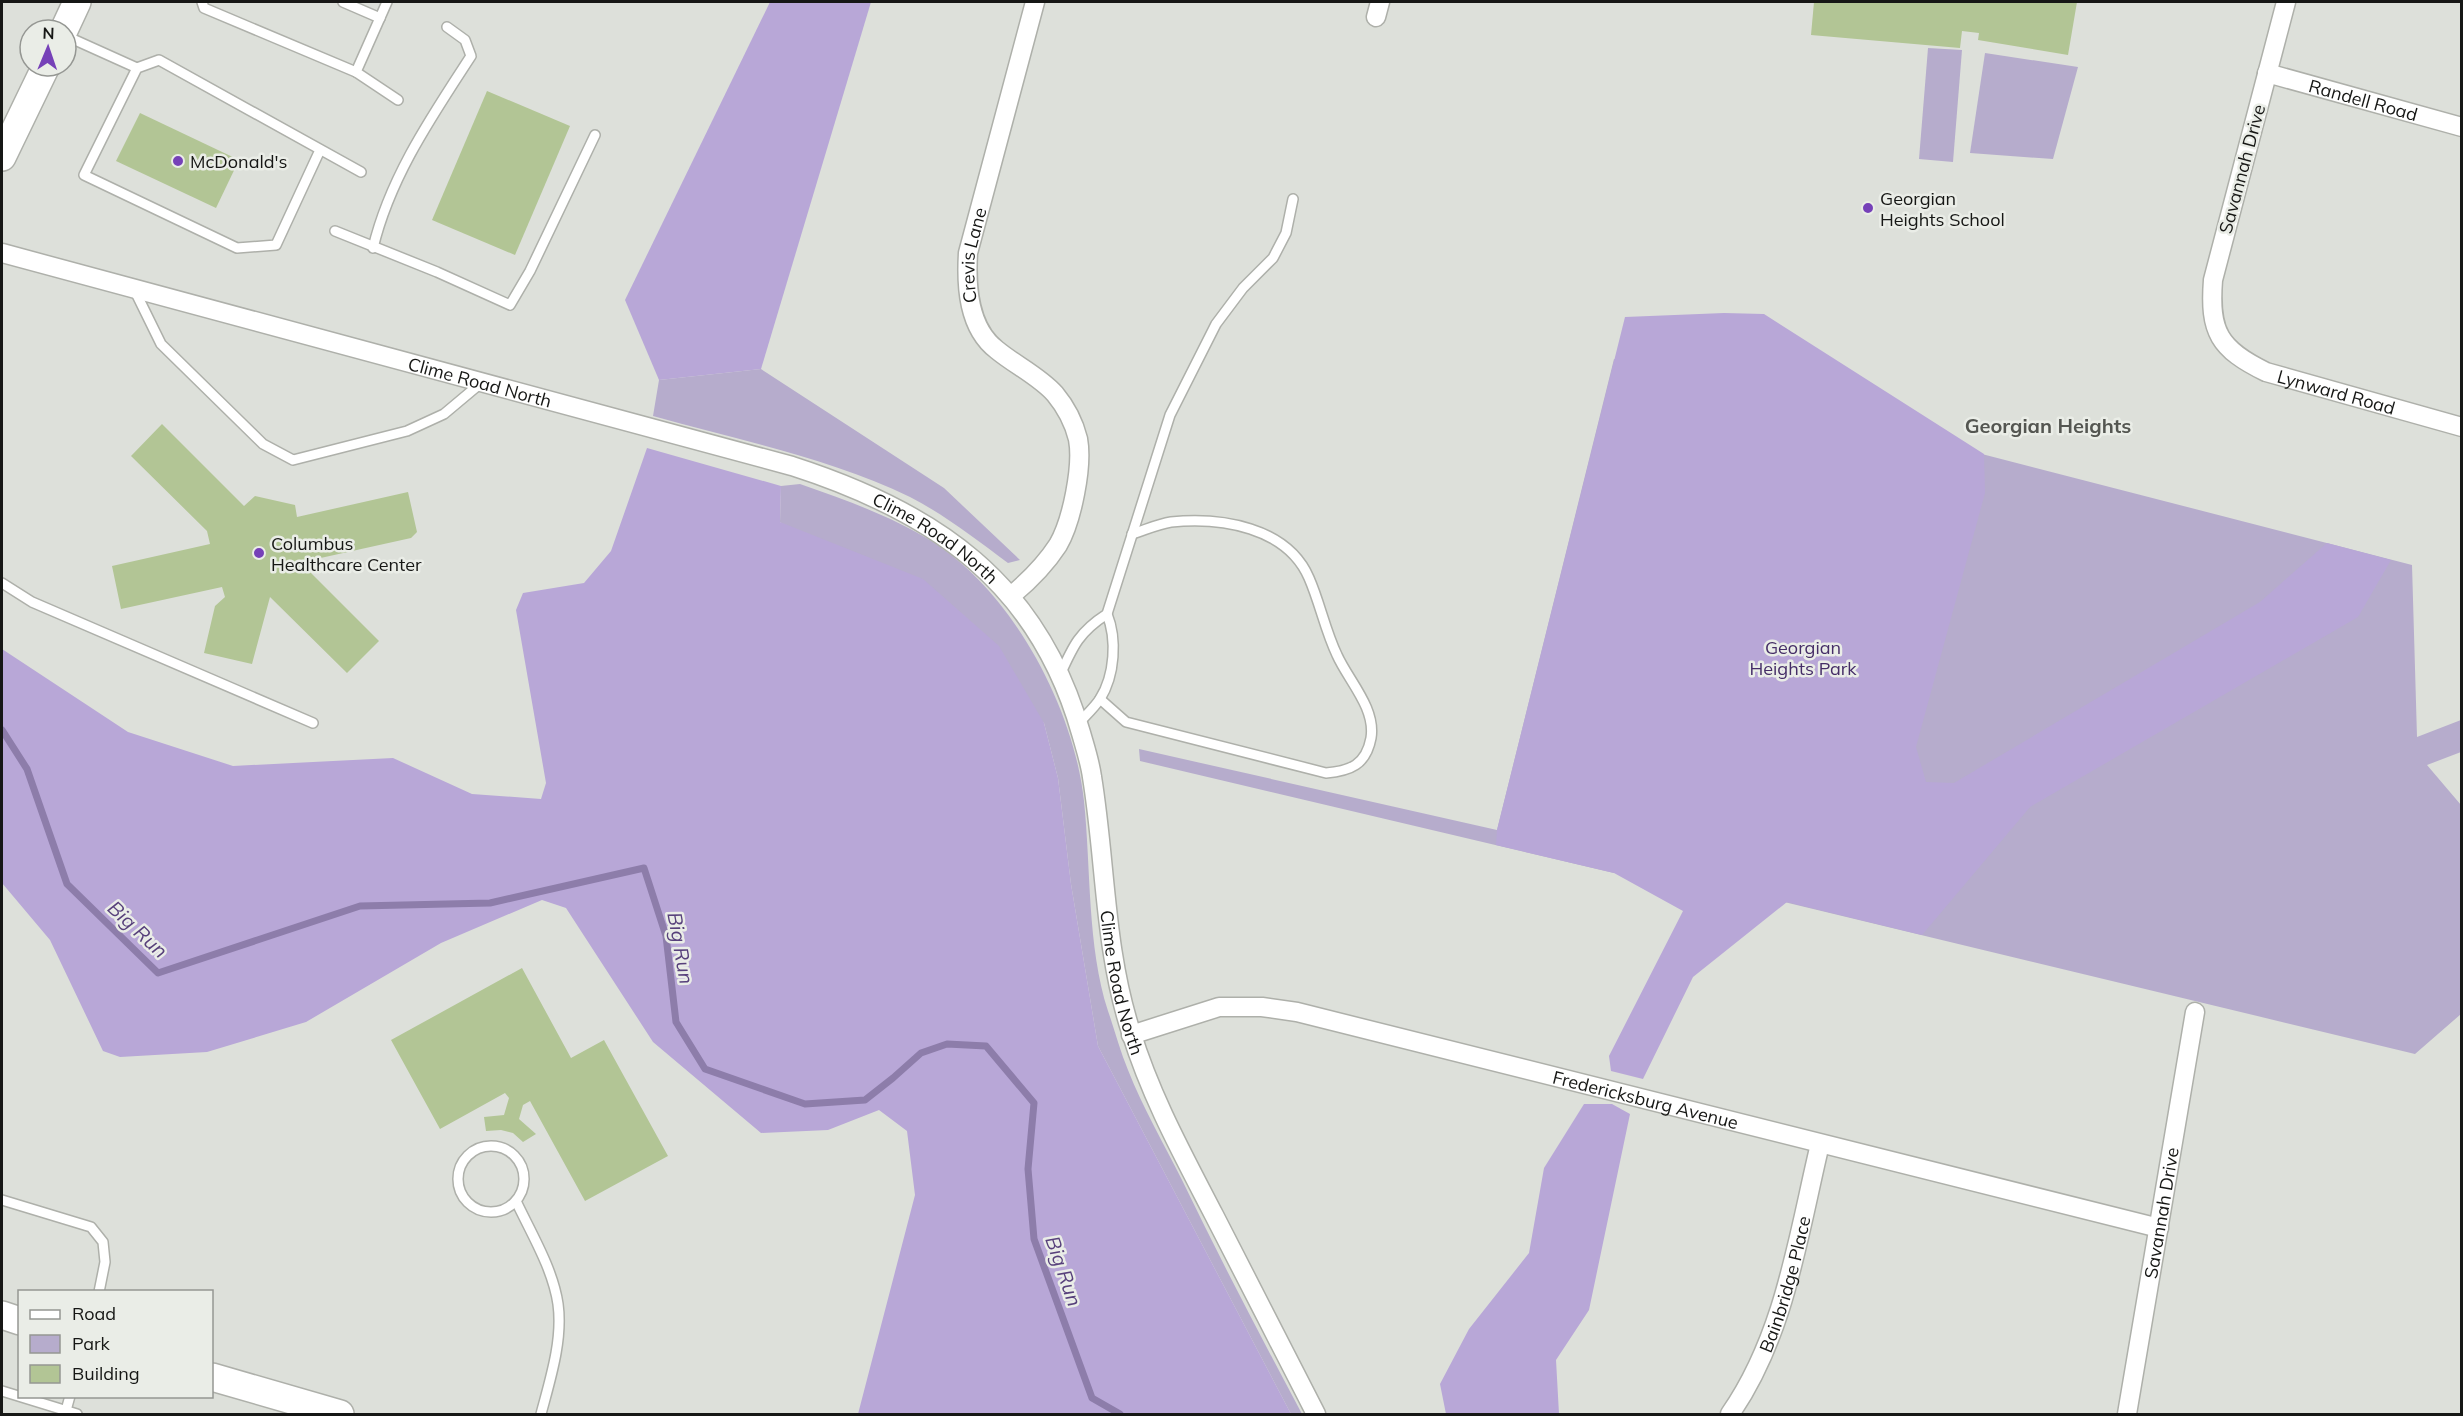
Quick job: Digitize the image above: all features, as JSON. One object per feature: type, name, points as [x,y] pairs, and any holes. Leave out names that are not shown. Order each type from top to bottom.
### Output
[{"type":"main road","points":[[70,18],[77,2]]},
{"type":"main road","points":[[2,157],[40,78]]},
{"type":"main road","points":[[2,1316],[18,1320]]},
{"type":"main road","points":[[213,1377],[340,1414]]},
{"type":"street","name":"Crevis Lane","points":[[1012,595],[1040,570],[1059,543],[1072,507],[1079,466],[1078,439],[1069,416],[1054,394],[994,348],[979,327],[966,279],[968,253],[1035,2]]},
{"type":"street","name":"Savannah Drive","points":[[2220,338],[2211,309],[2213,280],[2286,2]]},
{"type":"street","name":"Randell Road","points":[[2267,73],[2462,127]]},
{"type":"street","name":"Clime Road North","points":[[2,253],[836,480],[877,497],[942,535],[978,563],[1012,595],[1042,639],[1072,700],[1092,774],[1110,950],[1119,996],[1131,1035],[1157,1105],[1316,1414]]},
{"type":"street","name":"Lynward Road","points":[[2220,338],[2240,359],[2266,372],[2462,427]]},
{"type":"street","name":"Fredericksburg Avenue","points":[[1131,1035],[1219,1007],[1262,1007],[1297,1012],[2159,1228]]},
{"type":"street","name":"Savannah Drive","points":[[2127,1414],[2195,1012]]},
{"type":"street","name":"Bainbridge Place","points":[[1730,1414],[1764,1357],[1782,1303],[1820,1143]]},
{"type":"lane","points":[[202,2],[204,8],[356,72],[398,100]]},
{"type":"lane","points":[[343,2],[380,18]]},
{"type":"lane","points":[[356,72],[387,2]]},
{"type":"lane","points":[[374,248],[382,214],[415,146],[471,56],[465,40],[447,27]]},
{"type":"lane","points":[[78,41],[136,68],[159,60],[361,172]]},
{"type":"lane","points":[[136,68],[84,175],[237,248],[276,245],[320,150]]},
{"type":"lane","points":[[335,231],[437,272],[510,305],[530,271],[595,135]]},
{"type":"lane","points":[[1060,675],[1075,641],[1087,627],[1107,614],[1170,415],[1188,377],[1216,324],[1243,288],[1274,258],[1286,233],[1293,199]]},
{"type":"lane","points":[[134,289],[161,344],[263,444],[293,460],[407,431],[444,414],[482,382]]},
{"type":"lane","points":[[1100,699],[1126,722],[1326,773],[1348,771],[1364,758],[1371,737],[1368,715],[1324,626],[1309,577],[1294,554],[1268,536],[1246,526],[1202,521],[1169,522],[1132,534]]},
{"type":"lane","points":[[2,583],[32,602],[313,723]]},
{"type":"lane","points":[[1078,724],[1100,699],[1110,674],[1114,631],[1107,614]]},
{"type":"lane","points":[[516,1201],[499,1212],[476,1210],[467,1203],[457,1182],[463,1161],[481,1147],[492,1146],[512,1153],[523,1171],[524,1181],[516,1201],[544,1261],[558,1304],[558,1339],[541,1414]]},
{"type":"lane","points":[[2,1200],[91,1227],[103,1242],[105,1262],[99,1290]]},
{"type":"lane","points":[[2,1391],[18,1396]]},
{"type":"lane","points":[[23,1398],[77,1414]]},
{"type":"green space","points":[[770,2],[871,2],[761,369],[659,380],[625,300]]},
{"type":"green space","points":[[1928,48],[1962,50],[1953,162],[1919,159]]},
{"type":"green space","points":[[1985,53],[2078,67],[2053,159],[1970,153]]},
{"type":"green space","points":[[1724,313],[1764,314],[1984,454],[1985,493],[1916,747],[1926,782],[1954,783],[2260,602],[2327,543],[2391,560],[2358,617],[2030,807],[1922,935],[1787,902],[1693,977],[1643,1079],[1611,1071],[1609,1056],[1683,911],[1614,873],[1496,845],[1497,830],[1625,317]]},
{"type":"green space","name":"Georgian Heights Park","points":[[1614,359],[2412,565],[2417,737],[2461,720],[2461,752],[2427,765],[2461,805],[2461,1014],[2415,1054],[1618,862],[1614,873],[1140,761],[1139,749],[1497,830]]},
{"type":"green space","points":[[761,369],[944,488],[1020,560],[1008,563],[936,512],[879,483],[783,451],[653,416],[659,380]]},
{"type":"green space","points":[[647,448],[781,486],[780,522],[923,579],[999,646],[1044,723],[1058,778],[1071,884],[1098,1046],[1291,1414],[858,1414],[915,1195],[907,1131],[879,1110],[828,1130],[761,1133],[653,1042],[566,908],[542,900],[441,943],[306,1022],[207,1052],[120,1057],[103,1051],[50,940],[2,883],[2,649],[128,732],[233,766],[393,758],[472,794],[541,799],[546,783],[516,610],[523,593],[584,583],[611,551]]},
{"type":"green space","points":[[800,484],[885,516],[933,542],[962,564],[989,591],[1035,656],[1053,692],[1078,765],[1084,801],[1096,960],[1101,986],[1122,1056],[1147,1112],[1302,1414],[1291,1414],[1098,1046],[1071,884],[1058,778],[1044,723],[780,522],[781,486]]},
{"type":"green space","points":[[1584,1104],[1612,1104],[1630,1114],[1589,1310],[1556,1360],[1559,1414],[1446,1414],[1440,1384],[1469,1329],[1529,1253],[1544,1168]]},
{"type":"building","points":[[1814,2],[2077,2],[2068,55],[1978,40],[1979,33],[1962,31],[1960,48],[1811,35]]},
{"type":"building","points":[[487,91],[570,126],[515,255],[432,220]]},
{"type":"building","name":"McDonald's","points":[[140,113],[239,160],[216,208],[116,161]]},
{"type":"building","name":"Columbus Healthcare Center","points":[[162,424],[244,506],[255,496],[295,505],[297,517],[408,492],[417,532],[411,538],[307,561],[309,571],[379,641],[347,673],[270,597],[252,664],[204,653],[215,606],[225,597],[222,587],[121,609],[112,566],[210,544],[207,531],[131,456]]},
{"type":"building","points":[[522,968],[571,1058],[604,1040],[668,1156],[585,1201],[530,1101],[523,1105],[519,1119],[536,1134],[523,1142],[513,1133],[501,1130],[486,1131],[484,1117],[504,1115],[509,1098],[505,1093],[440,1129],[391,1040]]},
{"type":"waterway","name":"Big Run","points":[[2,730],[27,769],[67,884],[158,973],[360,906],[490,903],[644,868],[666,936],[676,1022],[705,1069],[805,1104],[865,1100],[921,1053],[947,1044],[986,1046],[1034,1103],[1028,1169],[1034,1239],[1092,1398],[1120,1414]]},
{"type":"place","name":"McDonald's","points":[[178,161]]},
{"type":"place","name":"Georgian Heights School","points":[[1868,208]]},
{"type":"place","name":"Columbus Healthcare Center","points":[[259,553]]},
{"type":"district","name":"Georgian Heights","points":[[2048,425]]}]
